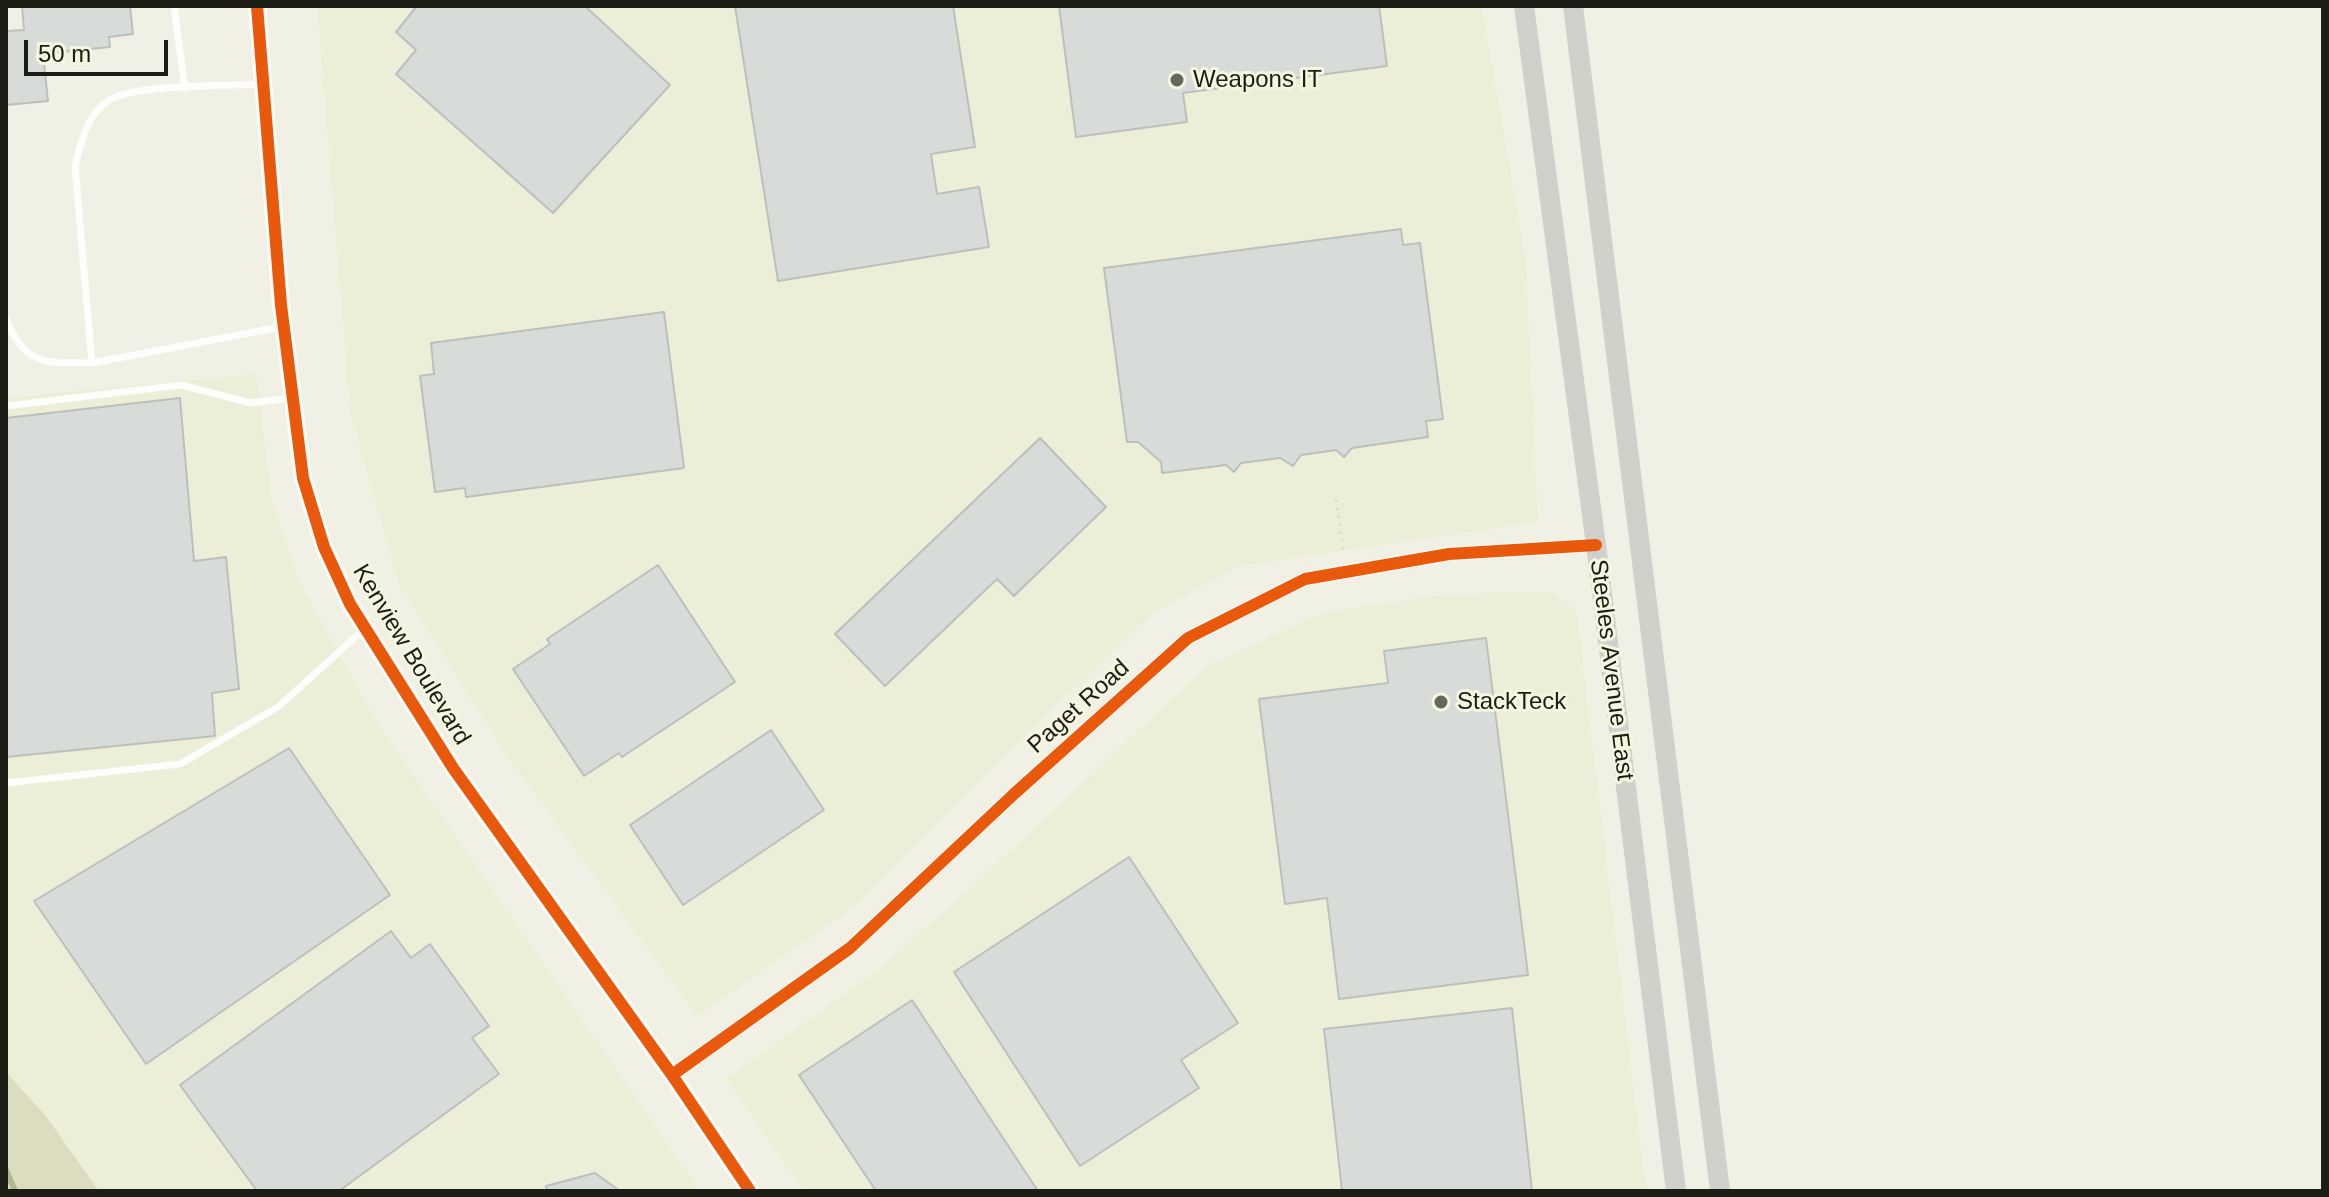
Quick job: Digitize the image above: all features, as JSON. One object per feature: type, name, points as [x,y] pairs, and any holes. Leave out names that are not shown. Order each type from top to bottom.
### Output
[{"type":"main road","name":"Steeles Avenue East","points":[[1524,6],[1596,545],[1676,1191]]},
{"type":"main road","name":"Steeles Avenue East","points":[[1573,6],[1720,1191]]},
{"type":"street","name":"Kenview Boulevard","points":[[257,6],[284,327],[303,478],[324,547],[350,604],[453,768],[672,1075],[750,1191]]},
{"type":"street","name":"Paget Road","points":[[672,1075],[850,948],[1014,794],[1188,638],[1305,579],[1449,554],[1596,545]]},
{"type":"lane","points":[[174,6],[185,88]]},
{"type":"lane","points":[[92,363],[75,166],[90,120],[108,101],[133,91],[263,84]]},
{"type":"lane","points":[[6,318],[11,333],[26,353],[46,363],[92,363],[284,327]]},
{"type":"lane","points":[[6,406],[181,385],[251,403],[293,398]]},
{"type":"lane","points":[[6,783],[180,764],[278,707],[365,628]]},
{"type":"path","points":[[1336,500],[1346,572]]},
{"type":"shaded area","points":[[317,6],[1482,6],[1526,262],[1538,522],[1240,566],[1154,612],[855,906],[697,1016],[504,751],[399,584],[350,412]]},
{"type":"shaded area","points":[[256,374],[271,496],[300,583],[374,718],[700,1191],[99,1191],[45,1115],[6,1072],[6,398]]},
{"type":"shaded area","points":[[1553,592],[1577,613],[1646,1191],[804,1191],[727,1079],[876,972],[981,879],[1209,665],[1325,612],[1449,594]]},
{"type":"shaded area","points":[[6,1072],[45,1115],[99,1191],[6,1191]]},
{"type":"building","points":[[22,6],[130,6],[133,34],[109,37],[110,47],[43,54],[48,101],[6,105],[6,31],[24,30]]},
{"type":"building","points":[[417,6],[585,6],[670,85],[553,213],[396,74],[416,50],[396,32]]},
{"type":"building","points":[[735,6],[953,6],[975,147],[931,154],[937,194],[979,187],[989,247],[778,281]]},
{"type":"building","name":"Weapons IT","points":[[1059,6],[1379,6],[1387,66],[1183,93],[1187,122],[1076,137]]},
{"type":"building","points":[[1401,229],[1403,245],[1420,243],[1443,419],[1426,421],[1428,437],[1352,448],[1344,457],[1336,450],[1301,455],[1293,466],[1280,458],[1241,463],[1234,472],[1226,465],[1162,473],[1161,462],[1138,442],[1127,442],[1104,268]]},
{"type":"building","points":[[664,312],[684,468],[466,497],[465,488],[435,492],[420,376],[434,374],[431,343]]},
{"type":"building","points":[[180,398],[194,561],[226,557],[239,689],[212,693],[215,736],[6,757],[6,418]]},
{"type":"building","points":[[1040,438],[1106,507],[1014,596],[997,579],[885,686],[835,634]]},
{"type":"building","points":[[658,565],[735,682],[622,757],[619,753],[584,776],[513,669],[550,644],[547,639]]},
{"type":"building","points":[[1486,638],[1528,975],[1339,999],[1327,898],[1285,904],[1259,699],[1388,683],[1384,651]]},
{"type":"building","points":[[771,730],[824,810],[683,905],[630,825]]},
{"type":"building","points":[[289,748],[390,895],[146,1064],[34,901]]},
{"type":"building","points":[[1129,857],[1238,1023],[1181,1060],[1199,1088],[1080,1166],[954,972]]},
{"type":"building","points":[[391,931],[411,958],[430,944],[489,1026],[472,1038],[499,1074],[339,1191],[257,1191],[180,1085]]},
{"type":"building","points":[[912,1000],[1038,1191],[876,1191],[799,1075]]},
{"type":"building","points":[[1512,1008],[1532,1191],[1342,1191],[1324,1029]]},
{"type":"building","points":[[595,1173],[620,1191],[547,1191],[546,1186]]},
{"type":"waterway","points":[[6,1170],[15,1191]]},
{"type":"cycle path","points":[[257,6],[281,305],[303,478],[324,547],[350,604],[453,768],[672,1075],[750,1191]]},
{"type":"cycle path","points":[[672,1075],[850,948],[1014,794],[1188,638],[1305,579],[1449,554],[1596,545]]},
{"type":"place","name":"Weapons IT","points":[[1177,80]]},
{"type":"place","name":"StackTeck","points":[[1441,702]]}]
